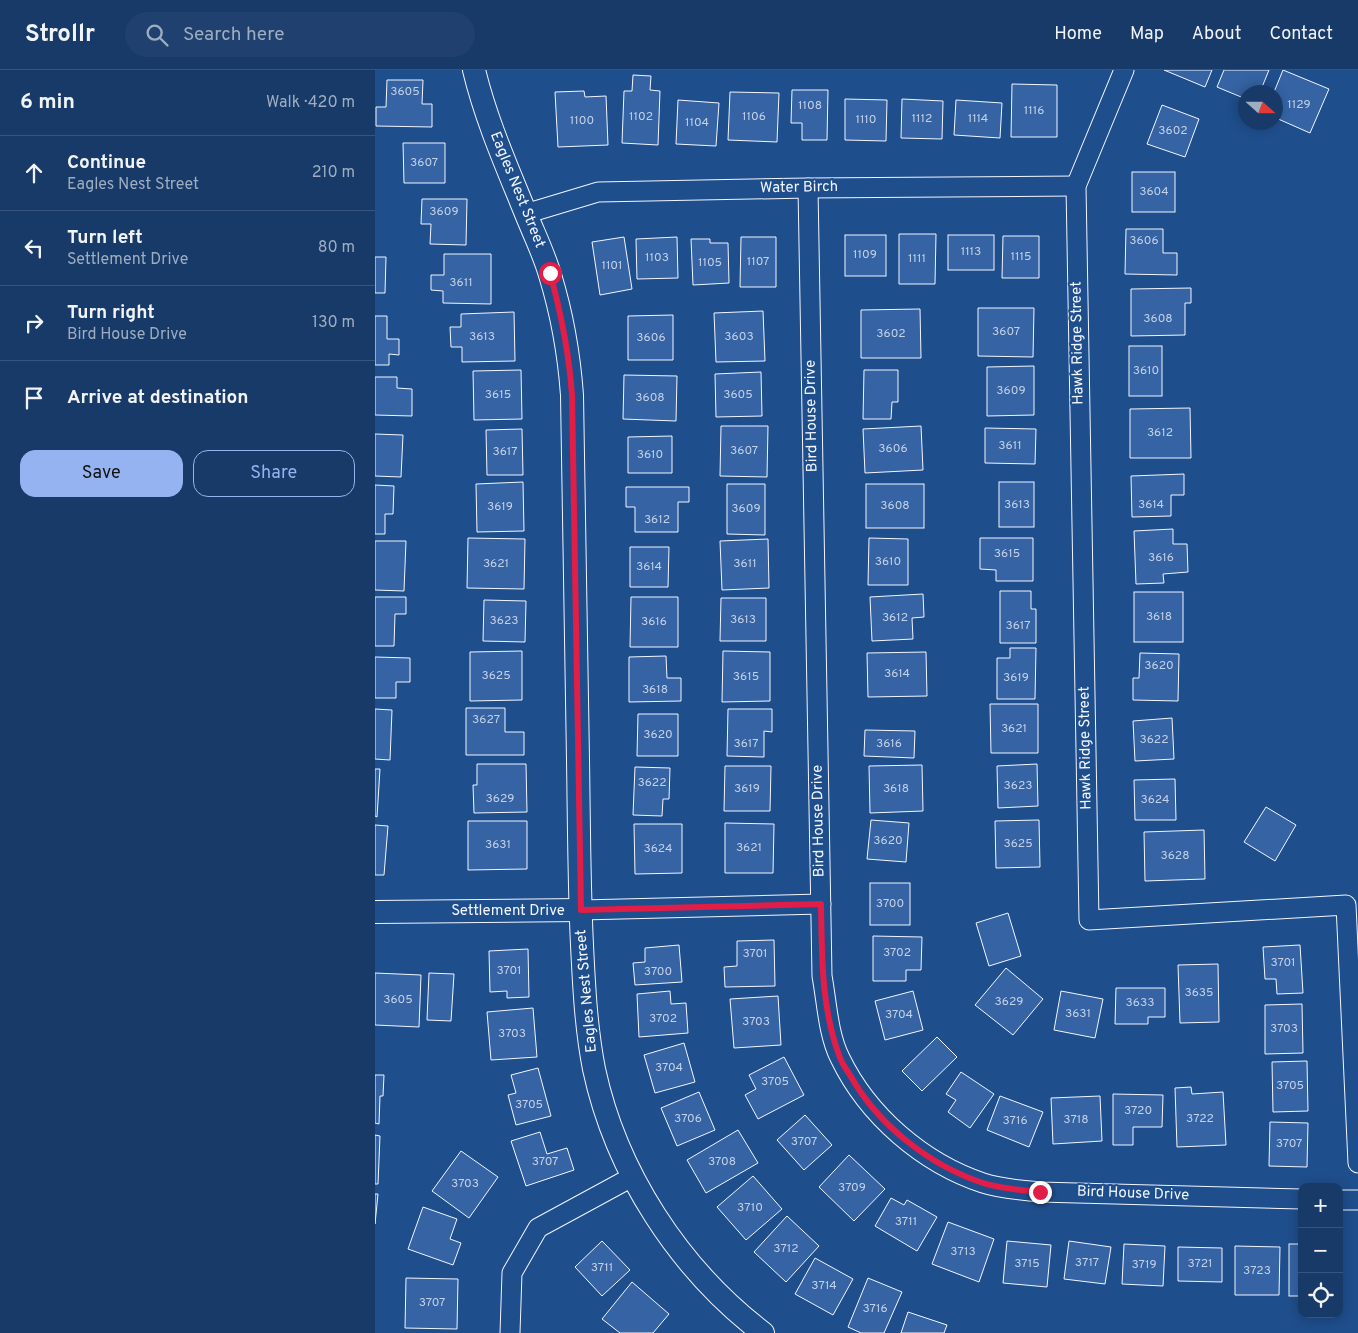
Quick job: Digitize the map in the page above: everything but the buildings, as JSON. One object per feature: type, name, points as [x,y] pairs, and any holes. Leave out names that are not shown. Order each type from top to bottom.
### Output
[{"type":"street","name":"Eagles Nest Street","points":[[475,70],[480,95],[489,120],[550,273],[570,363],[581,910],[585,1002],[595,1071],[617,1144],[632,1177],[650,1208],[693,1266],[718,1293],[763,1333]]},
{"type":"street","name":"Hawk Ridge Street","points":[[1124,70],[1076,186],[1089,920],[1346,905],[1358,1163]]},
{"type":"street","name":"Water Birch","points":[[525,214],[598,192],[1076,186]]},
{"type":"street","name":"Bird House Drive","points":[[808,188],[822,976],[831,1029],[839,1057],[859,1090],[880,1116],[900,1135],[929,1157],[956,1172],[983,1183],[1018,1190],[1298,1199]]},
{"type":"street","name":"Settlement Drive","points":[[375,912],[581,910],[821,904]]},
{"type":"street","points":[[510,1333],[512,1273],[538,1228],[632,1177]]},
{"type":"street","points":[[1343,1200],[1358,1200]]},
{"type":"route","points":[[550,273],[570,363],[572,395],[581,910],[821,904],[822,976],[831,1029],[839,1057],[859,1090],[880,1116],[900,1135],[929,1157],[956,1172],[983,1183],[1040,1192]]}]
